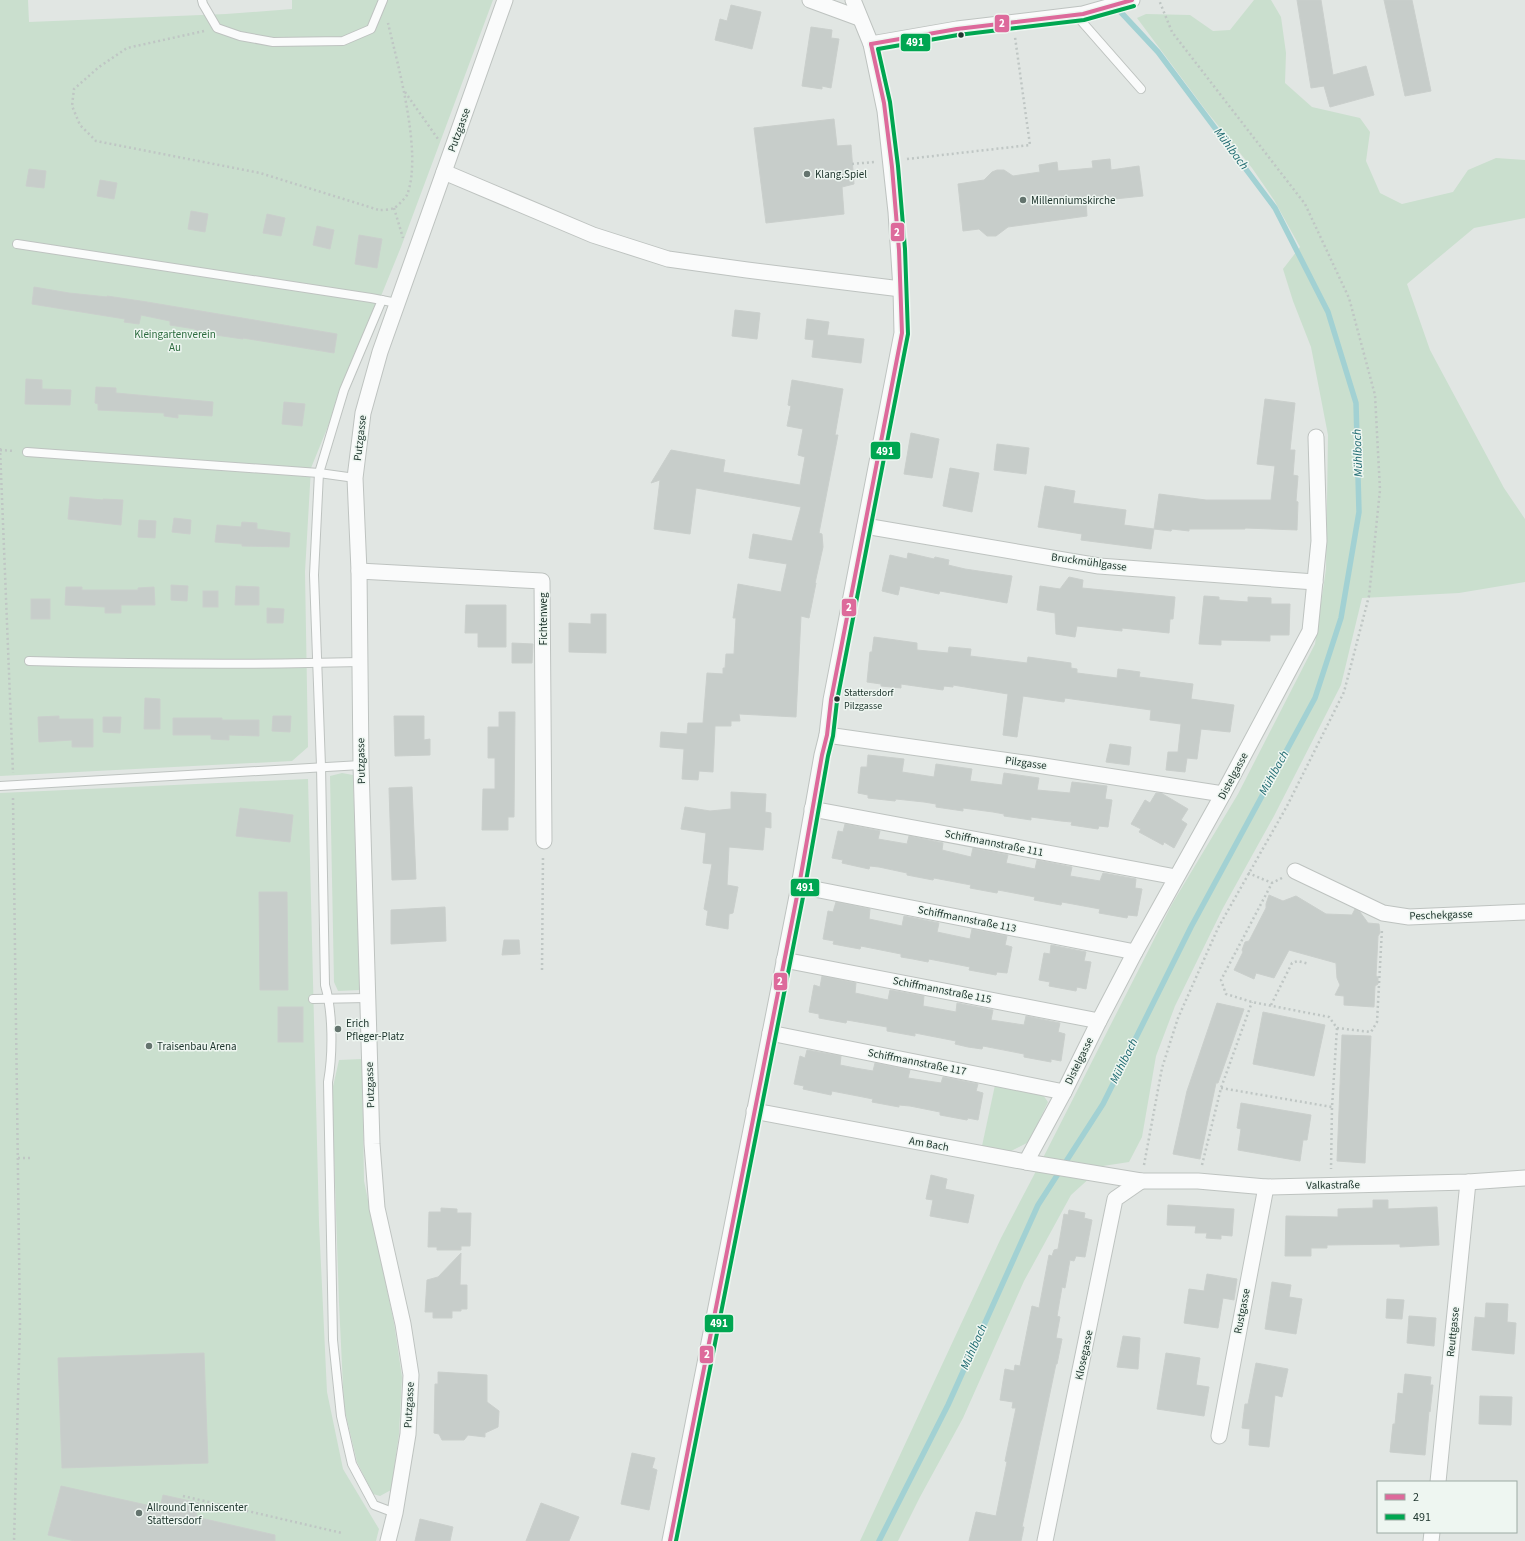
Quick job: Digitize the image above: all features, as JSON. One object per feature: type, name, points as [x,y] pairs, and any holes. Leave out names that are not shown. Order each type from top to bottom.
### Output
[{"type":"street","name":"Putzgasse","points":[[388,1541],[395,1513],[408,1434],[411,1375],[403,1324],[377,1208],[372,1144],[361,765],[359,571],[355,478],[363,413],[380,352],[506,0]]},
{"type":"street","points":[[810,0],[859,18]]},
{"type":"street","points":[[670,1541],[799,886],[822,755],[827,735],[831,700],[902,333],[896,212],[885,111],[871,44],[859,18],[853,0]]},
{"type":"street","points":[[871,44],[957,29],[1080,15],[1132,0]]},
{"type":"street","points":[[444,172],[593,235],[668,259],[901,289]]},
{"type":"street","name":"Distelgasse","points":[[1064,1092],[1135,952],[1224,794],[1310,631],[1319,541],[1316,437]]},
{"type":"street","name":"Bruckmühlgasse","points":[[865,526],[1099,566],[1315,582]]},
{"type":"street","name":"Fichtenweg","points":[[359,571],[542,581],[544,841]]},
{"type":"street","name":"Pilzgasse","points":[[827,735],[1031,764],[1224,794]]},
{"type":"street","name":"Schiffmannstraße 111","points":[[812,809],[1176,877]]},
{"type":"street","name":"Peschekgasse","points":[[1295,871],[1383,913],[1409,917],[1525,912]]},
{"type":"street","name":"Schiffmannstraße 113","points":[[799,886],[1135,952]]},
{"type":"street","name":"Schiffmannstraße 115","points":[[784,960],[1099,1021]]},
{"type":"street","name":"Schiffmannstraße 117","points":[[770,1033],[1064,1092]]},
{"type":"street","points":[[1026,1162],[1064,1092]]},
{"type":"street","name":"Am Bach","points":[[754,1112],[1075,1170]]},
{"type":"street","name":"Valkastraße","points":[[1075,1170],[1141,1181],[1198,1181],[1266,1187],[1468,1182],[1525,1178]]},
{"type":"street","name":"Klosegasse","points":[[1046,1541],[1115,1199],[1141,1181]]},
{"type":"street","name":"Reuttgasse","points":[[1438,1481],[1468,1182]]},
{"type":"street","name":"Rustgasse","points":[[1219,1436],[1266,1187]]},
{"type":"lane","points":[[202,0],[217,28],[240,36],[273,42],[343,41],[371,29],[383,1]]},
{"type":"lane","points":[[1080,15],[1141,89]]},
{"type":"lane","points":[[17,244],[397,303]]},
{"type":"lane","points":[[382,300],[344,390],[319,473],[314,575],[321,766],[326,984],[329,999],[332,1063],[328,1082],[333,1340],[341,1416],[352,1464],[374,1505],[395,1513]]},
{"type":"lane","points":[[27,452],[319,473],[355,478]]},
{"type":"lane","points":[[29,661],[174,665],[360,662]]},
{"type":"lane","points":[[0,786],[321,766],[361,765]]},
{"type":"lane","points":[[313,999],[368,998]]},
{"type":"path","points":[[217,28],[127,48],[99,67],[74,90],[72,106],[80,125],[96,141],[260,173],[379,210],[394,208],[406,196],[412,170],[410,127],[404,90],[383,1]]},
{"type":"path","points":[[852,164],[1030,146],[1013,23]]},
{"type":"path","points":[[404,90],[449,157]]},
{"type":"path","points":[[0,448],[13,785],[18,1158],[20,1325],[14,1541]]},
{"type":"path","points":[[542,970],[544,841]]},
{"type":"path","points":[[1295,871],[1272,883],[1221,980],[1226,994],[1252,1002],[1328,1017],[1337,1028],[1332,1107],[1330,1185]]},
{"type":"path","points":[[1248,873],[1272,883]]},
{"type":"path","points":[[1337,1028],[1371,1032],[1377,1022],[1383,913]]},
{"type":"path","points":[[1271,1005],[1292,963],[1298,961],[1309,964]]},
{"type":"path","points":[[1198,1181],[1221,1088],[1252,1002]]},
{"type":"path","points":[[1221,1088],[1332,1107]]},
{"type":"path","points":[[18,1158],[30,1158]]},
{"type":"path","points":[[183,1496],[342,1533]]},
{"type":"green space","name":"Kleingartenverein Au","points":[[0,0],[28,0],[29,22],[226,14],[292,9],[292,0],[493,0],[401,247],[311,468],[305,572],[308,747],[292,761],[0,776]]},
{"type":"green space","points":[[1254,0],[1271,0],[1281,17],[1286,53],[1285,83],[1312,107],[1360,118],[1370,132],[1366,161],[1380,193],[1402,204],[1453,192],[1468,170],[1496,158],[1525,160],[1525,218],[1474,228],[1407,284],[1430,350],[1504,488],[1525,519],[1525,582],[1459,593],[1362,598],[1341,685],[1274,816],[1223,908],[1175,1006],[1156,1056],[1142,1137],[1129,1162],[1103,1166],[1071,1195],[1024,1281],[963,1418],[898,1541],[860,1541],[1001,1238],[1172,904],[1238,794],[1315,644],[1326,569],[1328,435],[1311,347],[1293,301],[1283,269],[1300,247],[1274,200],[1252,168],[1204,108],[1137,18],[1146,14],[1190,15],[1213,31],[1230,30]]},
{"type":"green space","points":[[342,773],[353,775],[360,990],[338,991],[334,982],[330,776]]},
{"type":"green space","points":[[308,779],[319,1223],[327,1392],[343,1469],[379,1529],[376,1541],[0,1541],[0,793]]},
{"type":"green space","points":[[362,1059],[364,1181],[394,1323],[402,1377],[399,1434],[391,1490],[380,1496],[373,1494],[357,1462],[344,1407],[339,1303],[332,1091],[339,1060]]},
{"type":"green space","points":[[995,1085],[1043,1095],[1048,1102],[1029,1142],[1009,1152],[982,1146]]},
{"type":"building","points":[[1297,0],[1321,0],[1333,75],[1366,66],[1374,95],[1330,107],[1324,86],[1311,88]]},
{"type":"building","points":[[1384,0],[1412,0],[1431,91],[1405,96]]},
{"type":"building","points":[[731,5],[761,12],[752,49],[715,40],[720,19],[727,21]]},
{"type":"building","points":[[811,27],[832,30],[831,38],[839,39],[831,88],[822,86],[822,89],[802,86]]},
{"type":"building","name":"Klang.Spiel","points":[[834,119],[837,146],[851,145],[854,184],[842,187],[844,214],[766,223],[754,128]]},
{"type":"building","name":"Millenniumskirche","points":[[1110,159],[1111,170],[1139,166],[1143,196],[1086,202],[1087,216],[1008,227],[996,236],[987,236],[979,229],[963,231],[958,184],[984,180],[992,172],[997,170],[1004,170],[1013,176],[1040,172],[1039,165],[1057,162],[1058,171],[1093,168],[1092,161]]},
{"type":"building","points":[[29,169],[46,171],[44,188],[26,186]]},
{"type":"building","points":[[100,180],[117,183],[114,199],[97,196]]},
{"type":"building","points":[[191,211],[208,214],[205,232],[188,229]]},
{"type":"building","points":[[267,214],[285,218],[281,236],[263,233]]},
{"type":"building","points":[[317,226],[334,230],[330,249],[313,245]]},
{"type":"building","points":[[359,235],[382,239],[377,268],[355,264]]},
{"type":"building","points":[[34,287],[69,293],[107,296],[147,302],[337,334],[334,353],[243,338],[195,332],[195,329],[170,325],[170,321],[141,315],[139,324],[124,322],[125,319],[32,304]]},
{"type":"building","points":[[735,310],[760,313],[757,339],[732,336]]},
{"type":"building","points":[[807,319],[829,322],[827,335],[864,339],[861,363],[812,357],[814,340],[805,339]]},
{"type":"building","points":[[26,379],[42,380],[42,389],[71,390],[70,405],[25,404]]},
{"type":"building","points":[[792,380],[843,389],[835,435],[838,435],[819,533],[822,534],[823,547],[809,618],[801,616],[796,717],[739,714],[740,721],[731,721],[731,726],[715,726],[713,772],[699,771],[698,780],[682,779],[684,749],[660,747],[661,732],[687,734],[688,723],[703,723],[707,673],[723,674],[726,654],[734,654],[736,618],[733,618],[738,584],[781,592],[787,564],[749,558],[753,534],[792,541],[801,507],[696,488],[690,534],[654,529],[660,480],[651,483],[671,450],[725,460],[723,472],[800,485],[805,457],[798,455],[803,429],[787,426],[791,406],[788,405]]},
{"type":"building","points":[[96,387],[116,388],[116,393],[213,402],[212,416],[178,414],[178,418],[164,416],[164,413],[98,410],[98,404],[95,403]]},
{"type":"building","points":[[1265,399],[1295,403],[1290,450],[1295,450],[1293,475],[1298,476],[1296,501],[1298,502],[1297,530],[1245,528],[1189,529],[1189,531],[1172,529],[1171,531],[1154,529],[1159,494],[1206,500],[1271,500],[1275,466],[1257,464]]},
{"type":"building","points":[[284,402],[305,404],[302,426],[282,424]]},
{"type":"building","points":[[911,433],[939,439],[932,478],[904,474]]},
{"type":"building","points":[[997,444],[1029,448],[1026,474],[994,470]]},
{"type":"building","points":[[950,468],[979,473],[972,512],[943,506]]},
{"type":"building","points":[[1045,486],[1075,491],[1073,503],[1126,510],[1124,525],[1154,529],[1151,549],[1081,540],[1082,534],[1038,527]]},
{"type":"building","points":[[70,497],[123,500],[121,525],[68,519]]},
{"type":"building","points":[[174,518],[191,520],[190,534],[172,532]]},
{"type":"building","points":[[139,520],[156,521],[155,538],[138,537]]},
{"type":"building","points":[[242,522],[257,523],[257,529],[290,533],[289,547],[242,546],[242,544],[215,542],[217,525],[241,527]]},
{"type":"building","points":[[908,553],[934,559],[935,557],[949,560],[948,565],[965,569],[1012,576],[1007,603],[940,591],[939,594],[900,586],[898,595],[882,591],[890,555],[907,559]]},
{"type":"building","points":[[1069,577],[1083,580],[1082,588],[1175,597],[1173,619],[1170,619],[1169,633],[1122,628],[1122,631],[1077,626],[1075,637],[1056,634],[1055,613],[1037,610],[1040,586],[1060,589]]},
{"type":"building","points":[[171,585],[188,586],[187,601],[171,600]]},
{"type":"building","points":[[236,586],[259,587],[259,605],[235,605]]},
{"type":"building","points":[[66,587],[82,587],[82,590],[138,590],[138,588],[154,587],[155,605],[121,605],[121,613],[105,613],[105,607],[65,605]]},
{"type":"building","points":[[203,591],[218,591],[218,607],[203,607]]},
{"type":"building","points":[[1204,596],[1219,597],[1219,600],[1248,602],[1248,597],[1271,598],[1271,604],[1290,604],[1289,635],[1270,635],[1270,641],[1221,640],[1221,645],[1199,644]]},
{"type":"building","points":[[31,599],[50,599],[50,619],[31,619]]},
{"type":"building","points":[[466,605],[506,605],[506,647],[478,647],[478,633],[465,633]]},
{"type":"building","points":[[267,608],[284,609],[283,623],[267,623]]},
{"type":"building","points":[[591,614],[606,614],[606,653],[569,652],[569,623],[591,624]]},
{"type":"building","points":[[874,637],[917,643],[917,650],[948,653],[949,647],[971,649],[970,656],[1027,663],[1028,657],[1071,663],[1071,668],[1077,669],[1077,673],[1117,678],[1118,669],[1140,672],[1139,677],[1193,684],[1191,699],[1234,705],[1230,732],[1201,729],[1197,759],[1187,758],[1185,772],[1166,770],[1168,752],[1178,752],[1181,724],[1150,720],[1151,710],[1065,698],[1064,702],[1023,696],[1017,737],[1003,735],[1008,694],[953,685],[953,687],[944,686],[943,690],[901,684],[901,688],[881,686],[881,684],[867,682],[870,652],[872,652]]},
{"type":"building","points":[[512,643],[533,644],[532,663],[512,663]]},
{"type":"building","points":[[145,698],[160,699],[160,729],[144,729]]},
{"type":"building","points":[[499,712],[515,712],[514,817],[508,817],[508,830],[482,830],[483,789],[495,789],[495,758],[488,758],[488,727],[499,727]]},
{"type":"building","points":[[59,716],[59,719],[93,719],[93,747],[72,747],[72,740],[39,742],[38,717]]},
{"type":"building","points":[[273,716],[291,716],[290,732],[272,731]]},
{"type":"building","points":[[394,716],[424,716],[424,740],[430,739],[430,755],[395,756]]},
{"type":"building","points":[[103,717],[121,717],[120,733],[103,732]]},
{"type":"building","points":[[173,718],[259,720],[259,736],[229,735],[229,740],[211,739],[211,735],[173,735]]},
{"type":"building","points":[[1110,744],[1131,747],[1129,765],[1106,762]]},
{"type":"building","points":[[868,755],[904,759],[902,772],[934,777],[936,764],[972,769],[970,781],[1002,785],[1004,773],[1039,778],[1037,790],[1070,793],[1072,782],[1107,786],[1105,799],[1112,800],[1108,827],[1099,826],[1098,829],[1071,825],[1072,822],[1031,817],[1031,820],[1004,816],[1004,814],[993,812],[963,808],[963,811],[936,807],[936,804],[924,802],[868,798],[868,795],[858,793],[861,767],[867,767]]},
{"type":"building","points":[[412,787],[416,879],[392,880],[389,788]]},
{"type":"building","points":[[731,792],[766,794],[765,812],[771,813],[771,828],[765,827],[763,850],[729,847],[727,885],[738,887],[733,913],[729,914],[728,929],[706,925],[708,911],[704,909],[712,864],[703,863],[706,833],[681,829],[685,807],[710,811],[731,809]]},
{"type":"building","points":[[1156,793],[1161,793],[1188,809],[1181,820],[1187,824],[1174,848],[1164,842],[1163,845],[1139,832],[1141,829],[1131,824],[1145,800],[1150,803]]},
{"type":"building","points":[[240,808],[293,815],[290,842],[236,836]]},
{"type":"building","points":[[845,824],[880,831],[878,839],[907,844],[909,836],[943,843],[942,850],[971,857],[973,848],[1008,855],[1006,863],[1035,869],[1037,860],[1072,867],[1070,876],[1100,881],[1103,873],[1136,879],[1135,888],[1142,889],[1137,916],[1128,915],[1127,918],[1099,913],[1100,909],[1062,902],[1061,905],[1034,900],[1035,897],[998,890],[997,893],[970,888],[971,885],[934,878],[933,880],[907,875],[907,873],[879,867],[870,866],[869,869],[842,863],[843,860],[832,858],[838,831],[843,832]]},
{"type":"building","points":[[259,892],[287,892],[288,990],[260,990]]},
{"type":"building","points":[[1269,895],[1283,901],[1296,896],[1326,914],[1352,915],[1355,909],[1360,912],[1368,923],[1379,924],[1380,933],[1378,936],[1376,976],[1378,977],[1378,984],[1375,986],[1374,1007],[1344,1005],[1344,996],[1335,995],[1340,985],[1337,978],[1336,963],[1289,950],[1274,978],[1256,973],[1254,979],[1234,970],[1243,952],[1242,950],[1245,942],[1249,941],[1266,908]]},
{"type":"building","points":[[836,902],[870,909],[869,919],[902,926],[904,916],[939,923],[937,932],[970,939],[972,929],[1007,936],[1005,945],[1012,947],[1007,973],[997,972],[996,975],[969,970],[970,967],[929,959],[928,962],[901,957],[901,954],[861,946],[860,949],[833,944],[834,941],[823,939],[828,911],[833,912]]},
{"type":"building","points":[[445,907],[446,941],[391,944],[391,910]]},
{"type":"building","points":[[504,940],[519,940],[520,954],[502,955]]},
{"type":"building","points":[[1051,945],[1086,952],[1084,961],[1091,962],[1086,989],[1077,987],[1076,991],[1049,986],[1050,982],[1039,980],[1044,953],[1050,954]]},
{"type":"building","points":[[822,976],[856,983],[855,993],[888,1000],[890,990],[924,996],[923,1006],[956,1012],[957,1003],[993,1010],[991,1020],[1024,1025],[1026,1016],[1060,1023],[1058,1032],[1065,1034],[1061,1061],[1051,1059],[1051,1062],[1024,1057],[1024,1054],[983,1046],[982,1049],[968,1047],[955,1044],[956,1041],[915,1033],[915,1036],[887,1031],[887,1027],[847,1020],[846,1023],[819,1018],[819,1014],[809,1012],[814,985],[820,987]]},
{"type":"building","points":[[1217,1003],[1244,1009],[1218,1083],[1216,1083],[1200,1159],[1173,1154],[1187,1091]]},
{"type":"building","points":[[278,1007],[303,1007],[303,1042],[278,1042]]},
{"type":"building","points":[[1263,1012],[1325,1025],[1314,1076],[1253,1064]]},
{"type":"building","points":[[1342,1035],[1371,1036],[1365,1163],[1337,1161]]},
{"type":"building","points":[[807,1050],[841,1056],[840,1065],[855,1068],[873,1071],[875,1063],[910,1070],[908,1078],[941,1083],[943,1077],[978,1084],[976,1091],[983,1093],[978,1120],[968,1118],[967,1120],[940,1115],[940,1112],[910,1106],[899,1105],[899,1107],[872,1102],[873,1099],[832,1091],[831,1095],[803,1089],[804,1086],[794,1084],[800,1056],[805,1058]]},
{"type":"building","points":[[1241,1103],[1311,1115],[1307,1140],[1303,1140],[1300,1161],[1238,1150],[1241,1129],[1237,1128]]},
{"type":"building","points":[[931,1175],[947,1179],[945,1189],[974,1195],[968,1223],[930,1216],[933,1200],[926,1199]]},
{"type":"building","points":[[1373,1200],[1388,1200],[1388,1209],[1437,1207],[1439,1245],[1400,1247],[1400,1244],[1327,1245],[1327,1248],[1311,1248],[1311,1256],[1285,1256],[1286,1216],[1338,1217],[1338,1209],[1373,1208]]},
{"type":"building","points":[[1168,1205],[1234,1209],[1232,1236],[1221,1235],[1221,1239],[1206,1238],[1207,1233],[1195,1233],[1196,1226],[1167,1225]]},
{"type":"building","points":[[441,1208],[457,1209],[457,1213],[471,1213],[470,1246],[461,1246],[461,1250],[437,1250],[437,1247],[428,1247],[429,1212],[441,1212]]},
{"type":"building","points":[[1069,1210],[1085,1213],[1084,1218],[1092,1220],[1085,1257],[1076,1256],[1074,1261],[1070,1260],[1065,1288],[1062,1287],[1057,1316],[1060,1317],[1056,1338],[1062,1339],[1022,1527],[1024,1527],[1021,1541],[969,1541],[976,1512],[996,1516],[1016,1408],[1012,1408],[1013,1402],[1000,1400],[1005,1369],[1014,1371],[1015,1365],[1020,1366],[1032,1306],[1039,1308],[1049,1255],[1052,1256],[1054,1250],[1058,1249],[1064,1214],[1068,1215]]},
{"type":"building","points":[[461,1253],[460,1285],[467,1285],[467,1309],[452,1311],[452,1318],[433,1318],[433,1312],[425,1312],[427,1280],[438,1277]]},
{"type":"building","points":[[1207,1274],[1237,1279],[1234,1300],[1223,1298],[1218,1328],[1184,1323],[1189,1289],[1204,1291]]},
{"type":"building","points":[[1272,1282],[1291,1285],[1289,1297],[1302,1299],[1296,1334],[1265,1329]]},
{"type":"building","points":[[1387,1299],[1404,1300],[1402,1319],[1386,1318]]},
{"type":"building","points":[[1486,1303],[1508,1304],[1507,1322],[1516,1323],[1514,1354],[1472,1350],[1475,1317],[1485,1318]]},
{"type":"building","points":[[1409,1316],[1436,1318],[1434,1346],[1407,1343]]},
{"type":"building","points":[[1123,1336],[1140,1338],[1138,1369],[1117,1367]]},
{"type":"building","points":[[204,1353],[208,1463],[62,1468],[58,1358]]},
{"type":"building","points":[[1166,1353],[1200,1358],[1196,1385],[1209,1387],[1204,1416],[1157,1409]]},
{"type":"building","points":[[1256,1363],[1288,1369],[1282,1397],[1275,1395],[1269,1447],[1249,1445],[1250,1429],[1242,1428],[1245,1404],[1248,1404]]},
{"type":"building","points":[[438,1372],[487,1375],[487,1402],[499,1411],[498,1427],[485,1433],[485,1437],[468,1435],[464,1440],[442,1440],[439,1434],[434,1433],[435,1384],[438,1384]]},
{"type":"building","points":[[1405,1374],[1431,1377],[1430,1385],[1433,1385],[1425,1455],[1390,1452],[1398,1393],[1403,1394]]},
{"type":"building","points":[[1480,1396],[1512,1397],[1511,1425],[1479,1424]]},
{"type":"building","points":[[632,1453],[655,1458],[652,1468],[657,1470],[649,1510],[621,1504]]},
{"type":"building","name":"Allround Tenniscenter Stattersdorf","points":[[61,1486],[160,1508],[163,1495],[199,1503],[196,1517],[275,1535],[275,1541],[75,1541],[48,1535]]},
{"type":"building","points":[[541,1503],[579,1517],[569,1541],[526,1541]]},
{"type":"building","points":[[420,1519],[453,1527],[450,1541],[415,1541]]},
{"type":"waterway","name":"Mühlbach","points":[[879,1541],[948,1405],[1038,1205],[1103,1104],[1191,927],[1315,698],[1341,618],[1359,512],[1356,403],[1328,312],[1275,208],[1158,52],[1116,7]]},
{"type":"transit line","name":"2","points":[[871,44],[957,29],[1083,14],[1132,0]]},
{"type":"transit line","name":"491","points":[[676,1541],[805,887],[828,756],[833,736],[837,701],[908,334],[905,249],[898,166],[890,102],[878,49],[958,35],[1084,20],[1134,6]]},
{"type":"transit line","name":"2","points":[[670,1541],[799,886],[822,755],[827,735],[831,700],[902,333],[899,250],[892,167],[884,103],[871,44]]},
{"type":"place","name":"Klang.Spiel","points":[[807,174]]},
{"type":"place","name":"Millenniumskirche","points":[[1023,200]]},
{"type":"place","name":"Stattersdorf Pilzgasse","points":[[837,699]]},
{"type":"place","name":"Erich Pfleger-Platz","points":[[338,1029]]},
{"type":"place","name":"Traisenbau Arena","points":[[149,1046]]},
{"type":"place","name":"Allround Tenniscenter Stattersdorf","points":[[139,1513]]}]
